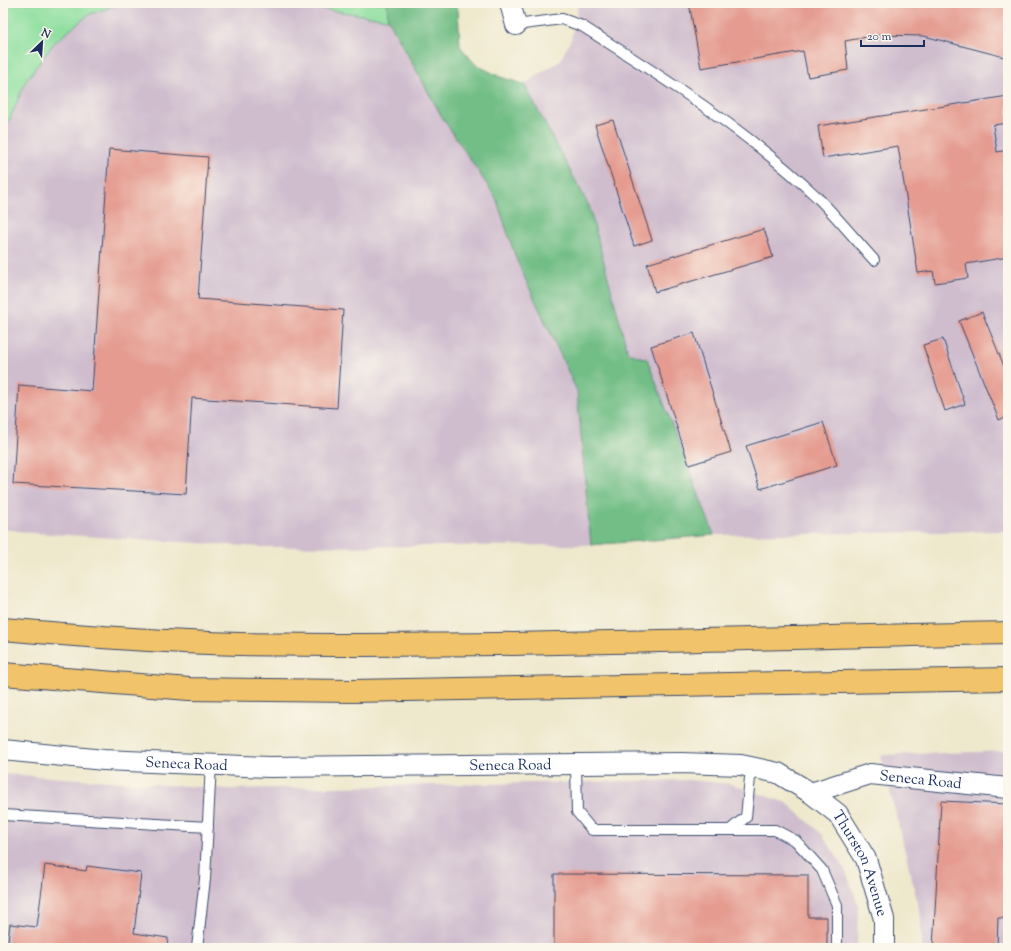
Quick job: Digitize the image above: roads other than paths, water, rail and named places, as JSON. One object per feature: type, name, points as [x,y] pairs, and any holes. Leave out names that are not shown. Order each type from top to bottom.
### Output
[{"type":"highway","points":[[3,629],[73,635],[238,644],[512,644],[1008,633]]},
{"type":"highway","points":[[3,674],[189,688],[352,691],[1008,679]]},
{"type":"street","points":[[510,3],[516,25]]},
{"type":"street","name":"Seneca Road","points":[[3,750],[104,760],[269,767],[681,763],[741,765],[778,773],[810,792],[870,774],[1008,788]]},
{"type":"street","name":"Thurston Avenue","points":[[810,792],[838,814],[866,859],[884,919],[884,948]]},
{"type":"lane","points":[[516,25],[562,19],[582,26],[688,94],[738,131],[818,198],[874,260]]},
{"type":"lane","points":[[197,948],[206,878],[211,764]]},
{"type":"lane","points":[[576,764],[577,812],[592,830],[775,830],[796,841],[822,870],[838,906],[837,948]]},
{"type":"lane","points":[[730,830],[746,817],[751,768]]},
{"type":"lane","points":[[3,815],[208,827]]}]
